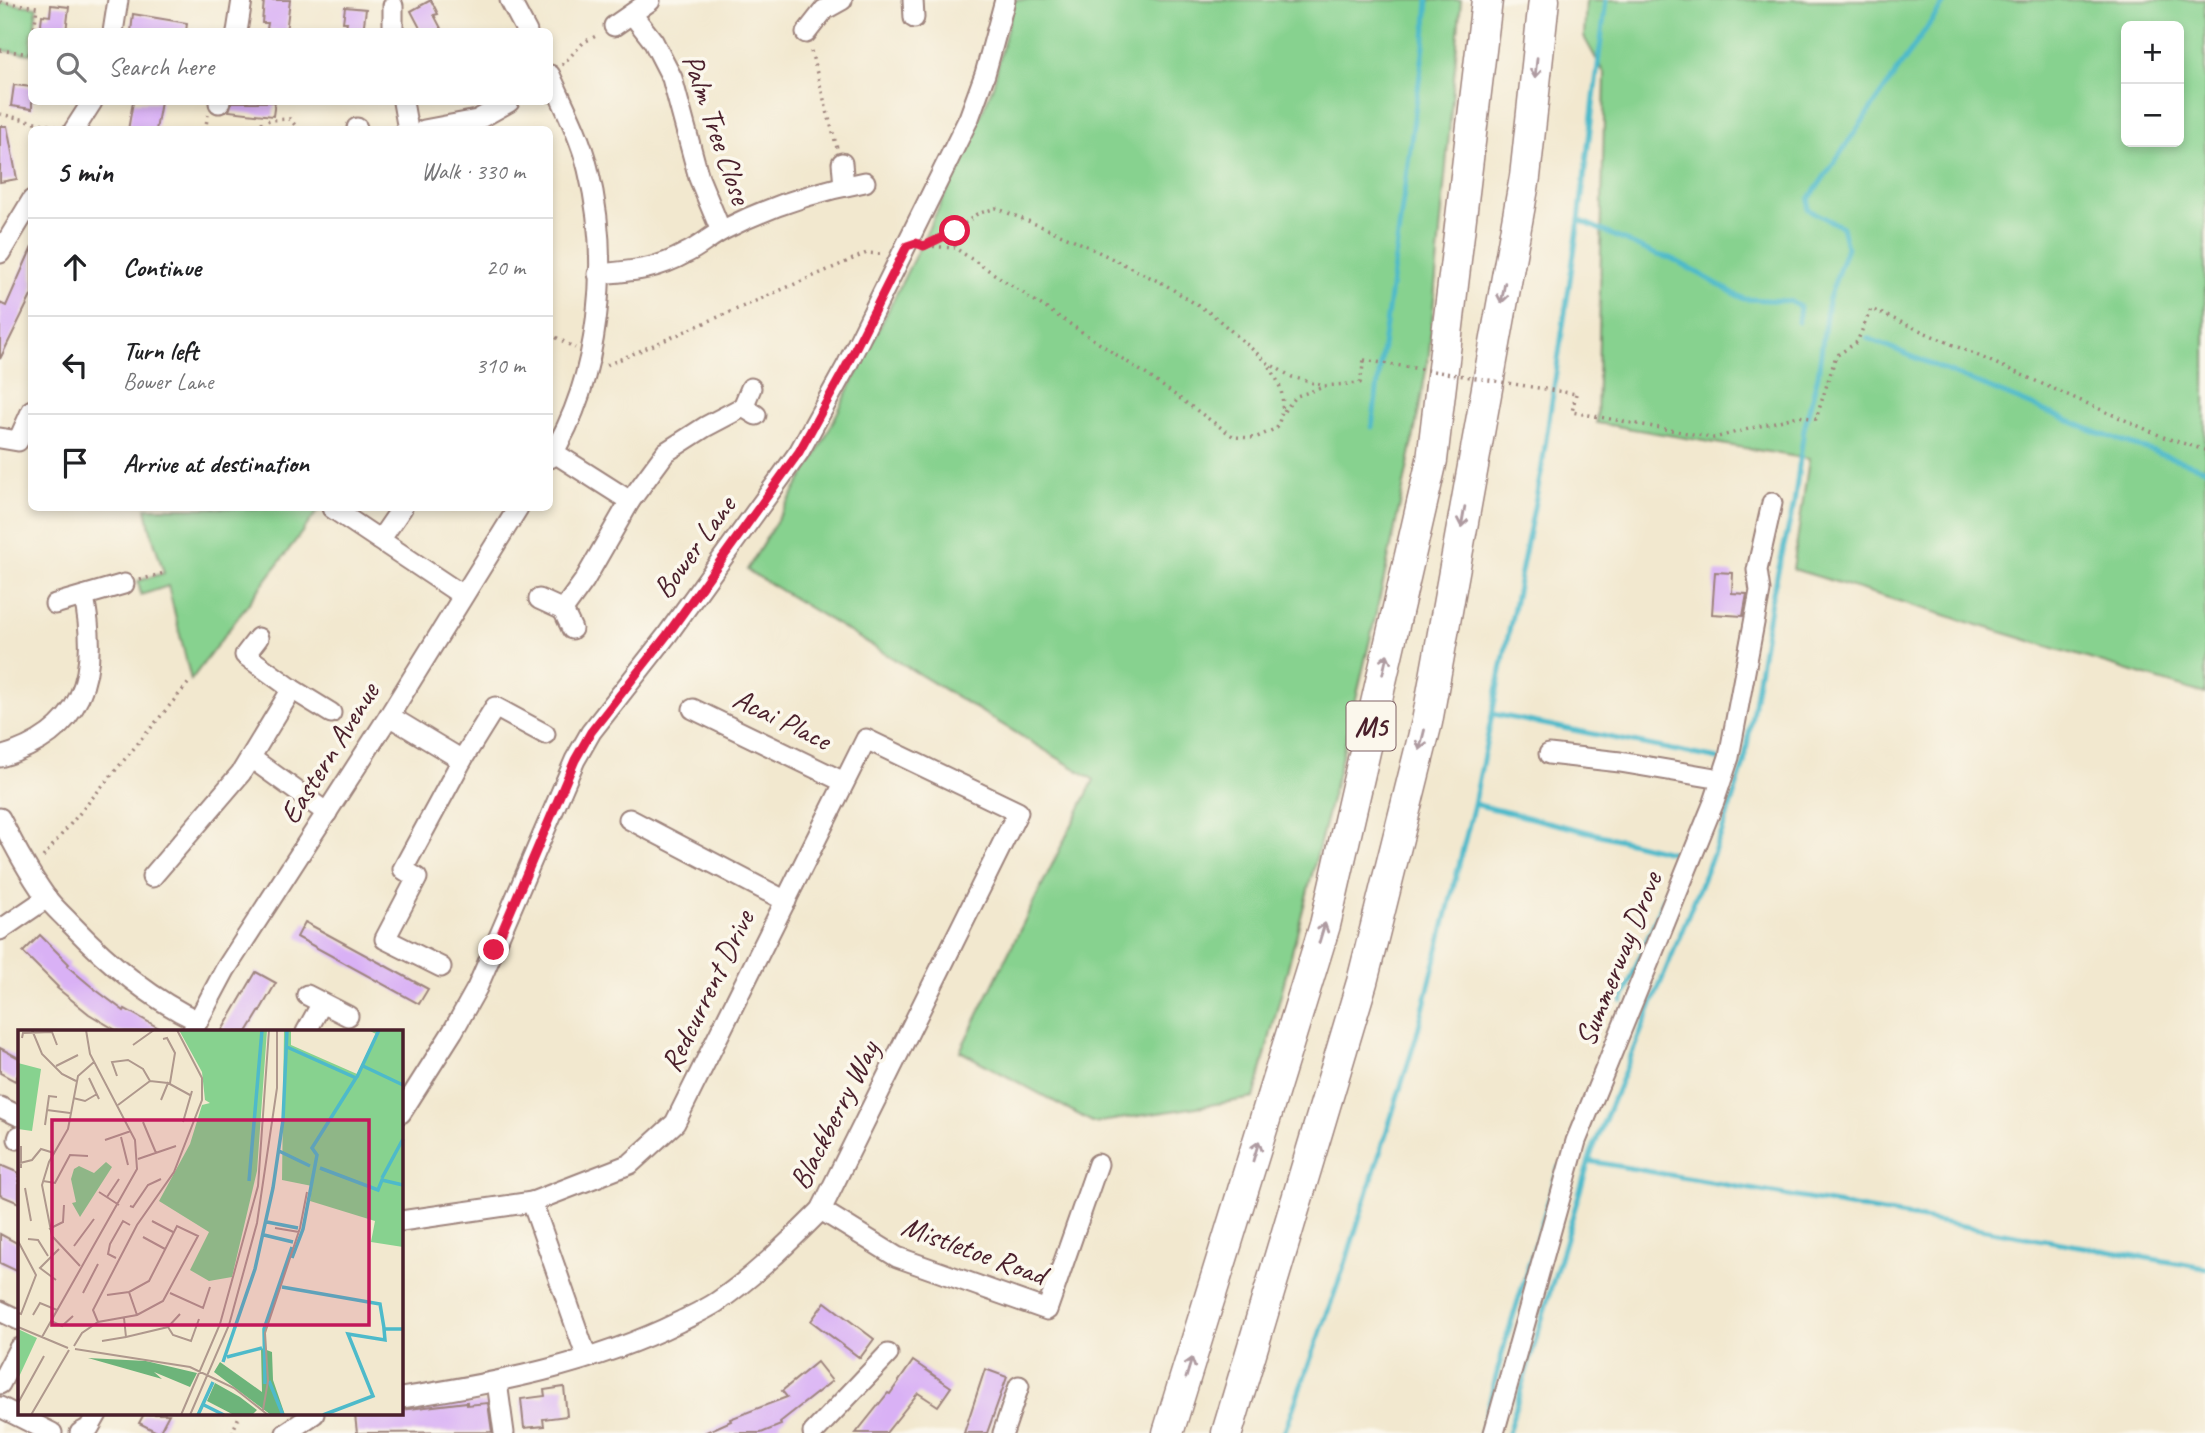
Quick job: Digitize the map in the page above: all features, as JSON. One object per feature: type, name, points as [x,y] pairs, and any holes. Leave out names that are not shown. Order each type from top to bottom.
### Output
[{"type":"highway","name":"M5","points":[[1168,1433],[1325,925],[1432,460],[1487,0]]},
{"type":"highway","name":"M5","points":[[1227,1433],[1362,982],[1427,722],[1525,177],[1544,0]]},
{"type":"street","points":[[114,28],[118,0]]},
{"type":"street","points":[[238,28],[242,0]]},
{"type":"street","points":[[510,0],[525,28]]},
{"type":"street","points":[[806,33],[820,5],[842,0]]},
{"type":"street","name":"Bower Lane","points":[[402,1110],[477,988],[575,760],[591,732],[667,635],[799,452],[915,246],[969,118],[989,62],[1005,0]]},
{"type":"street","points":[[614,26],[650,1]]},
{"type":"street","points":[[393,2],[393,28]]},
{"type":"street","name":"Palm Tree Close","points":[[632,14],[653,41],[672,78],[699,177],[721,231]]},
{"type":"street","points":[[553,83],[579,140],[588,168],[600,240],[597,312],[590,360],[573,411],[553,451]]},
{"type":"street","points":[[77,126],[90,105]]},
{"type":"street","points":[[404,105],[407,126]]},
{"type":"street","points":[[478,125],[505,105]]},
{"type":"street","points":[[842,163],[844,186]]},
{"type":"street","points":[[598,274],[645,270],[686,254],[721,231],[771,209],[865,182]]},
{"type":"street","points":[[0,253],[6,230],[28,205]]},
{"type":"street","points":[[563,610],[584,581],[630,501],[666,452],[705,427],[750,411],[751,388]]},
{"type":"street","points":[[16,442],[28,418]]},
{"type":"street","points":[[553,456],[630,501]]},
{"type":"street","name":"Summerway Drove","points":[[1494,1433],[1576,1142],[1721,779],[1731,747],[1760,591],[1757,570],[1772,503]]},
{"type":"street","points":[[336,511],[462,595]]},
{"type":"street","points":[[380,540],[400,511]]},
{"type":"street","name":"Eastern Avenue","points":[[195,1027],[225,970],[389,716],[516,511]]},
{"type":"street","points":[[55,604],[124,584]]},
{"type":"street","points":[[0,757],[36,742],[55,728],[82,692],[91,652],[84,597]]},
{"type":"street","points":[[538,599],[563,610],[572,629]]},
{"type":"street","points":[[258,638],[245,654],[292,689],[331,713]]},
{"type":"street","points":[[152,877],[241,773],[292,689]]},
{"type":"street","points":[[441,967],[385,939],[417,878],[403,869],[462,760],[495,707],[545,734]]},
{"type":"street","name":"Acai Place","points":[[693,709],[844,782]]},
{"type":"street","points":[[389,716],[462,760]]},
{"type":"street","name":"Redcurrent Drive","points":[[402,1222],[532,1202],[630,1164],[675,1123],[866,739],[1018,812]]},
{"type":"street","points":[[1549,754],[1620,762],[1721,779]]},
{"type":"street","points":[[251,758],[327,813]]},
{"type":"street","name":"Blackberry Way","points":[[402,1398],[497,1382],[587,1358],[652,1335],[715,1304],[771,1261],[821,1210],[1018,812]]},
{"type":"street","points":[[0,818],[47,898],[98,952],[132,981],[195,1027]]},
{"type":"street","points":[[629,819],[786,901]]},
{"type":"street","points":[[0,930],[47,898]]},
{"type":"street","points":[[306,1030],[314,999],[348,1016]]},
{"type":"street","points":[[0,1107],[18,1115]]},
{"type":"street","name":"Mistletoe Road","points":[[821,1210],[897,1257],[1047,1310],[1098,1164]]},
{"type":"street","points":[[532,1202],[587,1358]]},
{"type":"street","points":[[0,1311],[18,1320]]},
{"type":"street","points":[[0,1384],[18,1350]]},
{"type":"street","points":[[813,1433],[888,1354]]},
{"type":"street","points":[[497,1382],[504,1433]]},
{"type":"street","points":[[1003,1433],[1019,1386]]},
{"type":"street","points":[[0,1407],[52,1433]]},
{"type":"street","points":[[80,1433],[89,1428],[96,1416]]},
{"type":"street","points":[[286,1433],[311,1416]]},
{"type":"path","points":[[0,2],[37,7],[34,28]]},
{"type":"path","points":[[553,73],[584,42],[614,26]]},
{"type":"path","points":[[806,33],[842,163]]},
{"type":"path","points":[[0,50],[28,54]]},
{"type":"path","points":[[0,114],[50,126]]},
{"type":"path","points":[[253,126],[271,120],[290,119],[296,126]]},
{"type":"path","points":[[553,336],[577,349],[601,368],[867,253],[880,254],[915,246],[955,231],[977,214],[996,208],[1072,239],[1164,284],[1213,315],[1268,363],[1292,377],[1324,386]]},
{"type":"path","points":[[955,231],[955,248]]},
{"type":"path","points":[[915,246],[955,248],[1147,374],[1234,437],[1255,438],[1277,428],[1282,413],[1281,385],[1268,363]]},
{"type":"path","points":[[1282,413],[1297,396],[1324,386],[1360,383],[1364,360],[1576,394],[1572,412],[1714,438],[1798,416],[1816,419],[1836,356],[1857,342],[1871,309],[2165,438],[2205,450]]},
{"type":"path","points":[[124,584],[164,573]]},
{"type":"path","points":[[30,873],[191,680]]},
{"type":"path","points":[[232,1433],[239,1416]]},
{"type":"green space","points":[[1014,0],[1461,0],[1429,354],[1371,635],[1254,1098],[1094,1123],[960,1051],[1094,780],[747,570],[817,454],[958,169],[993,86]]},
{"type":"green space","points":[[1586,0],[2205,0],[2205,694],[1793,569],[1809,459],[1597,423],[1605,75],[1584,37]]},
{"type":"green space","points":[[0,2],[37,7],[34,28],[28,28],[28,54],[0,50]]},
{"type":"green space","points":[[147,511],[318,511],[191,680],[168,586],[141,595],[138,581],[164,573]]},
{"type":"building","points":[[264,0],[290,0],[286,28],[267,28],[268,23],[262,23]]},
{"type":"building","points":[[431,0],[438,14],[434,15],[441,28],[420,28],[411,11]]},
{"type":"building","points":[[51,5],[69,7],[66,28],[40,28],[42,15],[50,16]]},
{"type":"building","points":[[345,7],[366,9],[364,28],[346,28],[347,22],[343,22]]},
{"type":"building","points":[[133,14],[187,23],[186,28],[131,28]]},
{"type":"building","points":[[14,85],[28,87],[28,105],[32,105],[32,109],[11,106]]},
{"type":"building","points":[[132,105],[160,105],[157,126],[129,126]]},
{"type":"building","points":[[231,105],[275,105],[273,116],[229,111]]},
{"type":"building","points":[[0,126],[7,126],[17,179],[0,182]]},
{"type":"building","points":[[28,256],[28,302],[0,359],[0,303],[6,306]]},
{"type":"building","points":[[1715,572],[1733,573],[1732,593],[1747,594],[1743,616],[1712,614]]},
{"type":"building","points":[[305,922],[428,989],[419,1004],[297,937]]},
{"type":"building","points":[[40,935],[69,964],[67,966],[92,987],[124,1011],[125,1009],[162,1030],[116,1030],[89,1014],[57,988],[23,952]]},
{"type":"building","points":[[256,972],[276,983],[248,1030],[222,1030]]},
{"type":"building","points":[[0,1048],[18,1057],[18,1075],[15,1081],[0,1073]]},
{"type":"building","points":[[0,1165],[18,1173],[18,1203],[0,1195]]},
{"type":"building","points":[[0,1234],[18,1243],[18,1272],[0,1263]]},
{"type":"building","points":[[825,1302],[874,1339],[860,1358],[811,1321]]},
{"type":"building","points":[[913,1361],[951,1387],[938,1406],[918,1393],[886,1433],[856,1433],[888,1393],[890,1394]]},
{"type":"building","points":[[817,1362],[832,1381],[780,1422],[781,1425],[761,1433],[704,1433],[731,1421],[730,1419],[787,1397],[782,1391]]},
{"type":"building","points":[[985,1369],[1007,1377],[987,1433],[964,1433]]},
{"type":"building","points":[[564,1387],[567,1416],[543,1419],[544,1426],[524,1428],[521,1399],[545,1396],[544,1390]]},
{"type":"building","points":[[467,1402],[467,1405],[488,1403],[492,1432],[357,1433],[355,1416],[402,1416],[402,1410]]},
{"type":"building","points":[[143,1416],[168,1416],[159,1433],[139,1423]]},
{"type":"waterway","points":[[1372,427],[1428,0]]},
{"type":"waterway","points":[[1284,1433],[1345,1264],[1416,1038],[1474,804],[1541,473],[1579,220],[1606,0]]},
{"type":"waterway","points":[[1508,1433],[1591,1154],[1722,832],[1744,764],[1771,601],[1794,504],[1804,429],[1818,375],[1828,301],[1847,247],[1842,227],[1808,209],[1809,199],[1946,0]]},
{"type":"waterway","points":[[1579,220],[1657,255],[1671,258],[1744,299],[1789,301],[1800,307],[1798,322]]},
{"type":"waterway","points":[[1867,338],[2101,434],[2205,469]]},
{"type":"waterway","points":[[1493,714],[1718,759]]},
{"type":"waterway","points":[[1474,804],[1682,855],[1622,1001]]},
{"type":"waterway","points":[[1589,1161],[2205,1268]]},
{"type":"waterway","points":[[1481,1433],[1505,1343],[1559,1167]]},
{"type":"route","points":[[494,950],[575,760],[591,732],[667,635],[799,452],[847,365],[907,246],[916,243],[924,246],[955,231]]}]
